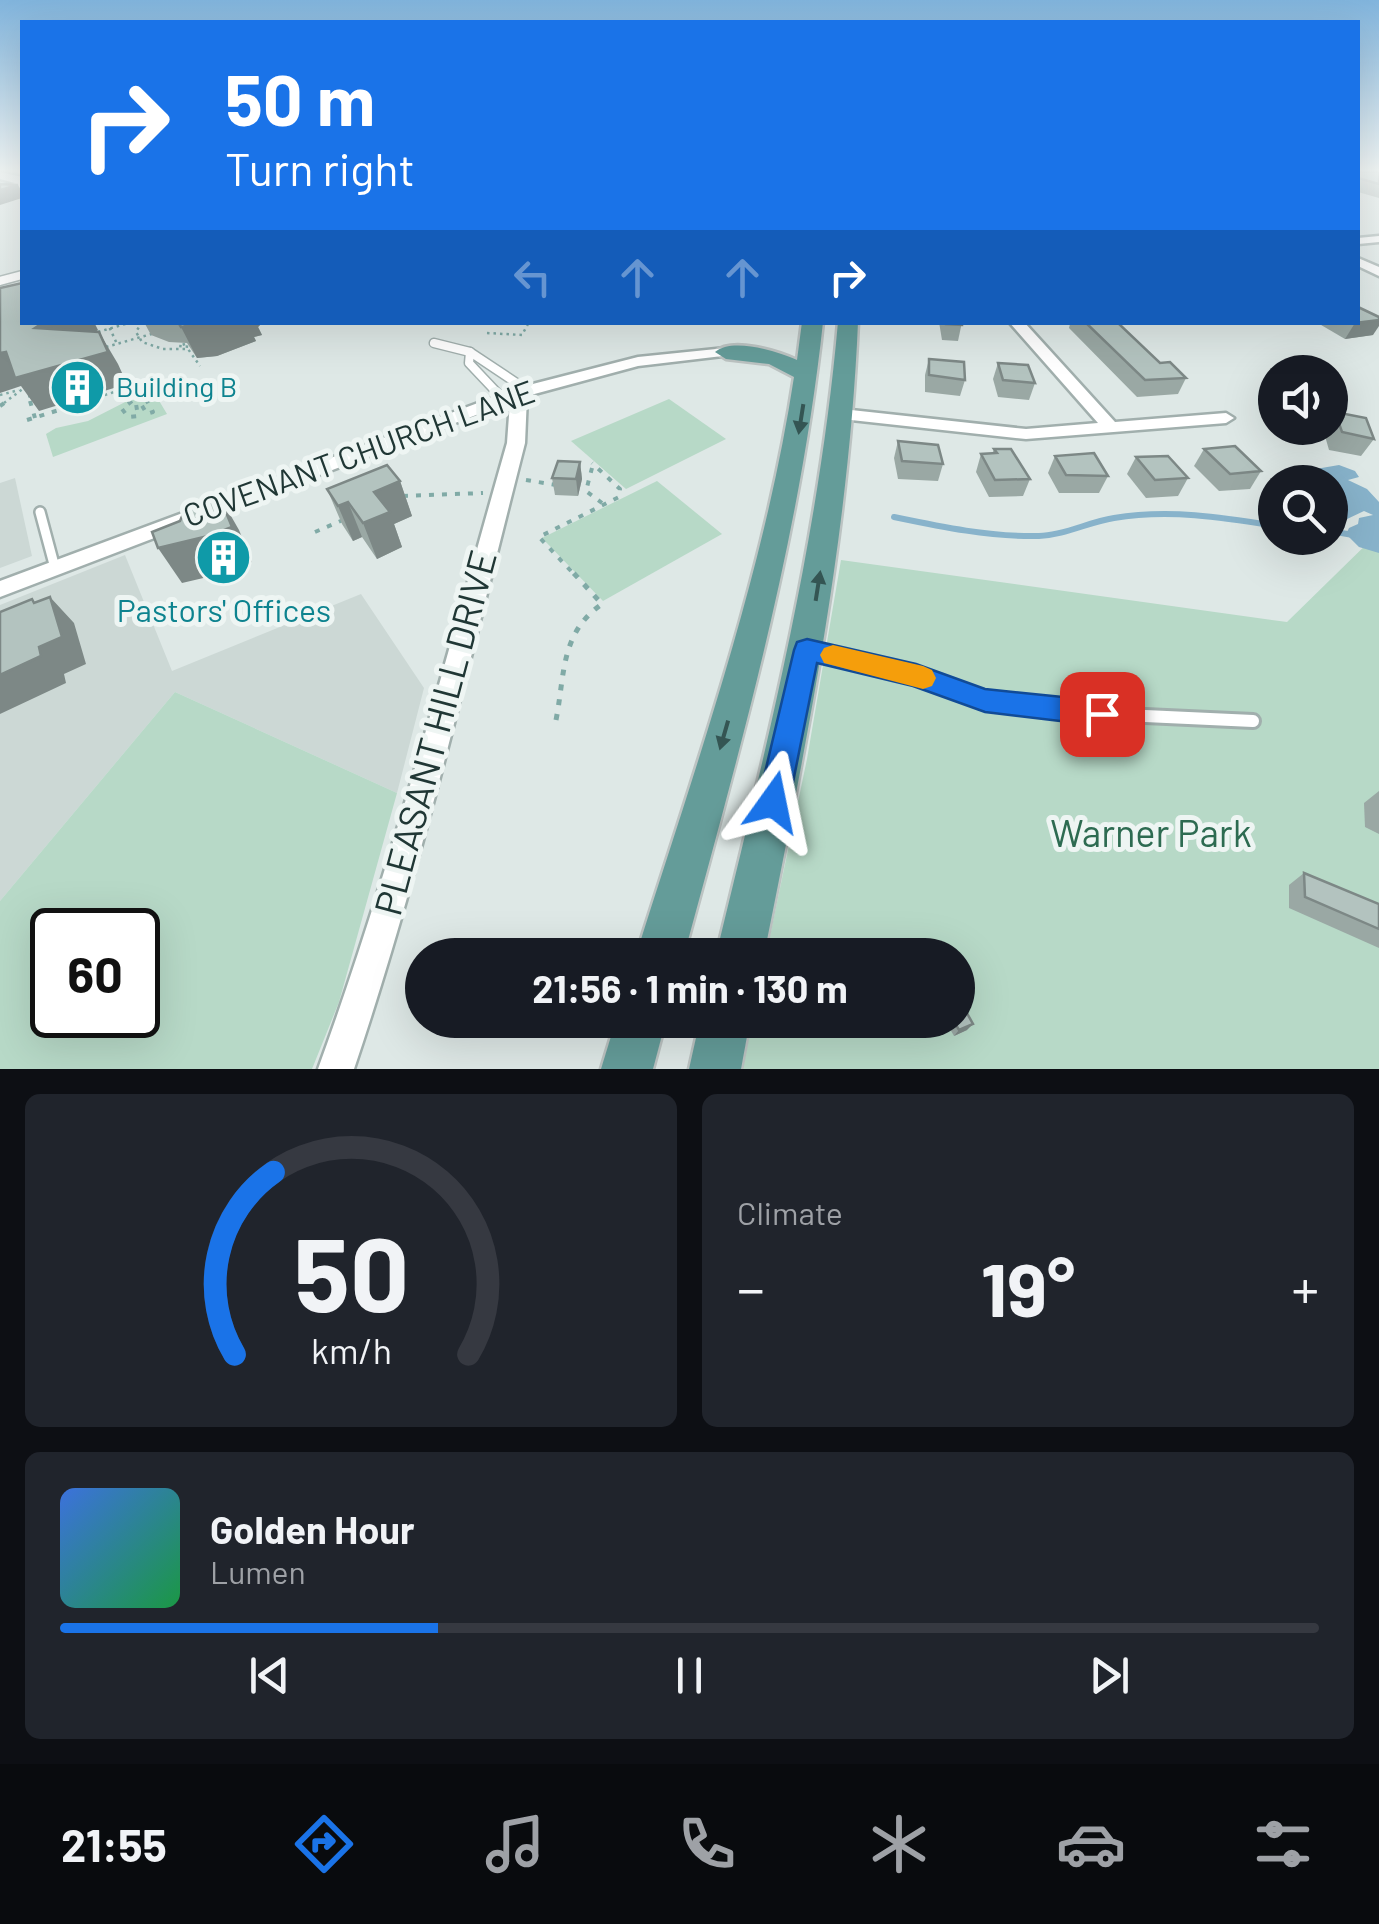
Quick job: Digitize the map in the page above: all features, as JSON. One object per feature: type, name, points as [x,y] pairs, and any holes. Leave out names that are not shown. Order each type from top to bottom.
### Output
[{"type":"main road","points":[[726,352],[788,336],[800,325]]},
{"type":"main road","points":[[665,938],[756,623],[796,452],[813,325]]},
{"type":"main road","points":[[744,938],[807,650],[842,414],[848,325]]},
{"type":"main road","points":[[726,352],[774,358],[808,375]]},
{"type":"main road","points":[[627,1069],[636,1038]]},
{"type":"main road","points":[[714,1069],[721,1038]]},
{"type":"street","points":[[1019,325],[1111,428]]},
{"type":"street","name":"COVENANT CHURCH LANE","points":[[0,590],[516,394],[638,362],[726,352]]},
{"type":"street","name":"PLEASANT HILL DRIVE","points":[[336,1069],[365,990],[516,443],[516,394]]},
{"type":"street","points":[[842,414],[1026,434],[1226,418]]},
{"type":"lane","points":[[434,343],[470,352],[516,394]]},
{"type":"lane","points":[[470,352],[468,363],[516,394]]},
{"type":"lane","points":[[40,512],[55,568]]},
{"type":"lane","points":[[807,650],[899,670],[985,700],[1015,706],[1253,721]]},
{"type":"path","points":[[99,325],[102,330]]},
{"type":"path","points":[[108,325],[116,344]]},
{"type":"path","points":[[91,337],[120,325]]},
{"type":"path","points":[[140,325],[138,338],[150,346],[188,346],[196,342]]},
{"type":"path","points":[[487,333],[522,335],[528,325]]},
{"type":"path","points":[[98,349],[156,333]]},
{"type":"path","points":[[188,346],[200,366]]},
{"type":"path","points":[[27,420],[161,377],[164,381],[160,383]]},
{"type":"path","points":[[144,394],[122,409],[128,417],[144,419],[154,410],[144,394],[146,384]]},
{"type":"path","points":[[25,388],[35,418]]},
{"type":"path","points":[[0,395],[25,388]]},
{"type":"path","points":[[0,406],[25,388]]},
{"type":"path","points":[[138,416],[133,406],[136,404],[150,413]]},
{"type":"path","points":[[576,470],[593,466]]},
{"type":"path","points":[[556,720],[562,697],[565,646],[579,620],[592,610],[595,597],[539,537],[619,497],[620,489],[593,466]]},
{"type":"path","points":[[593,466],[586,490],[604,504]]},
{"type":"path","points":[[516,481],[556,488],[560,474]]},
{"type":"path","points":[[393,500],[423,493],[486,493]]},
{"type":"path","points":[[315,532],[347,518]]},
{"type":"shaded area","points":[[15,478],[32,556],[0,568],[0,483]]},
{"type":"shaded area","points":[[125,555],[172,671],[361,594],[424,688],[397,793],[175,692],[0,901],[0,605]]},
{"type":"green space","points":[[155,385],[152,389],[167,414],[53,457],[46,434],[88,421],[135,397],[145,386]]},
{"type":"green space","points":[[669,399],[726,439],[626,489],[571,441]]},
{"type":"green space","points":[[657,481],[722,534],[603,601],[542,538]]},
{"type":"green space","name":"Warner Park","points":[[1379,532],[1379,1069],[742,1069],[748,1038],[975,1038],[975,938],[770,938],[807,759],[841,560],[1287,622]]},
{"type":"green space","points":[[175,692],[397,793],[339,1002],[312,1069],[0,1069],[0,901]]},
{"type":"water","points":[[1348,468],[1355,471],[1359,477],[1348,480]]},
{"type":"water","points":[[1348,480],[1367,489],[1379,502],[1379,553],[1359,547],[1348,536],[1349,528],[1358,524],[1359,518],[1373,515],[1364,511],[1348,519]]},
{"type":"building","points":[[20,283],[20,325],[99,332],[108,352],[15,378],[6,352],[0,353],[0,288]]},
{"type":"building","points":[[1360,308],[1379,317],[1360,322]]},
{"type":"building","points":[[1088,325],[1120,325],[1160,363],[1170,362],[1186,378],[1145,380]]},
{"type":"building","points":[[929,359],[964,362],[965,380],[929,375]]},
{"type":"building","points":[[998,363],[1028,365],[1035,383],[1003,380]]},
{"type":"building","points":[[1348,415],[1366,418],[1374,439],[1348,433]]},
{"type":"building","points":[[898,441],[938,445],[943,464],[902,461]]},
{"type":"building","points":[[1235,446],[1258,471],[1230,474],[1204,449]]},
{"type":"building","points":[[994,449],[1011,449],[1030,479],[995,480],[981,454],[997,453]]},
{"type":"building","points":[[1094,453],[1108,476],[1066,475],[1055,456]]},
{"type":"building","points":[[1168,456],[1188,478],[1155,480],[1136,457]]},
{"type":"building","points":[[558,461],[580,462],[576,479],[552,478]]},
{"type":"building","points":[[387,465],[400,481],[374,492],[390,512],[363,523],[348,502],[338,506],[327,489]]},
{"type":"building","points":[[219,495],[232,527],[158,548],[152,532],[180,521],[186,507]]},
{"type":"building","points":[[50,597],[62,637],[39,647],[41,656],[0,675],[0,612],[32,599],[34,603]]},
{"type":"building","points":[[1304,873],[1379,904],[1379,929],[1305,897]]},
{"type":"waterway","points":[[894,517],[966,531],[1021,536],[1049,535],[1134,515],[1175,514],[1258,523]]},
{"type":"waterway","points":[[1348,534],[1353,535]]},
{"type":"slow traffic","points":[[833,655],[923,678]]},
{"type":"place","name":"Building B","points":[[77,387]]},
{"type":"place","name":"Pastors' Offices","points":[[224,557]]},
{"type":"route","points":[[773,802],[807,650],[916,675],[985,700],[1102,714]]}]
